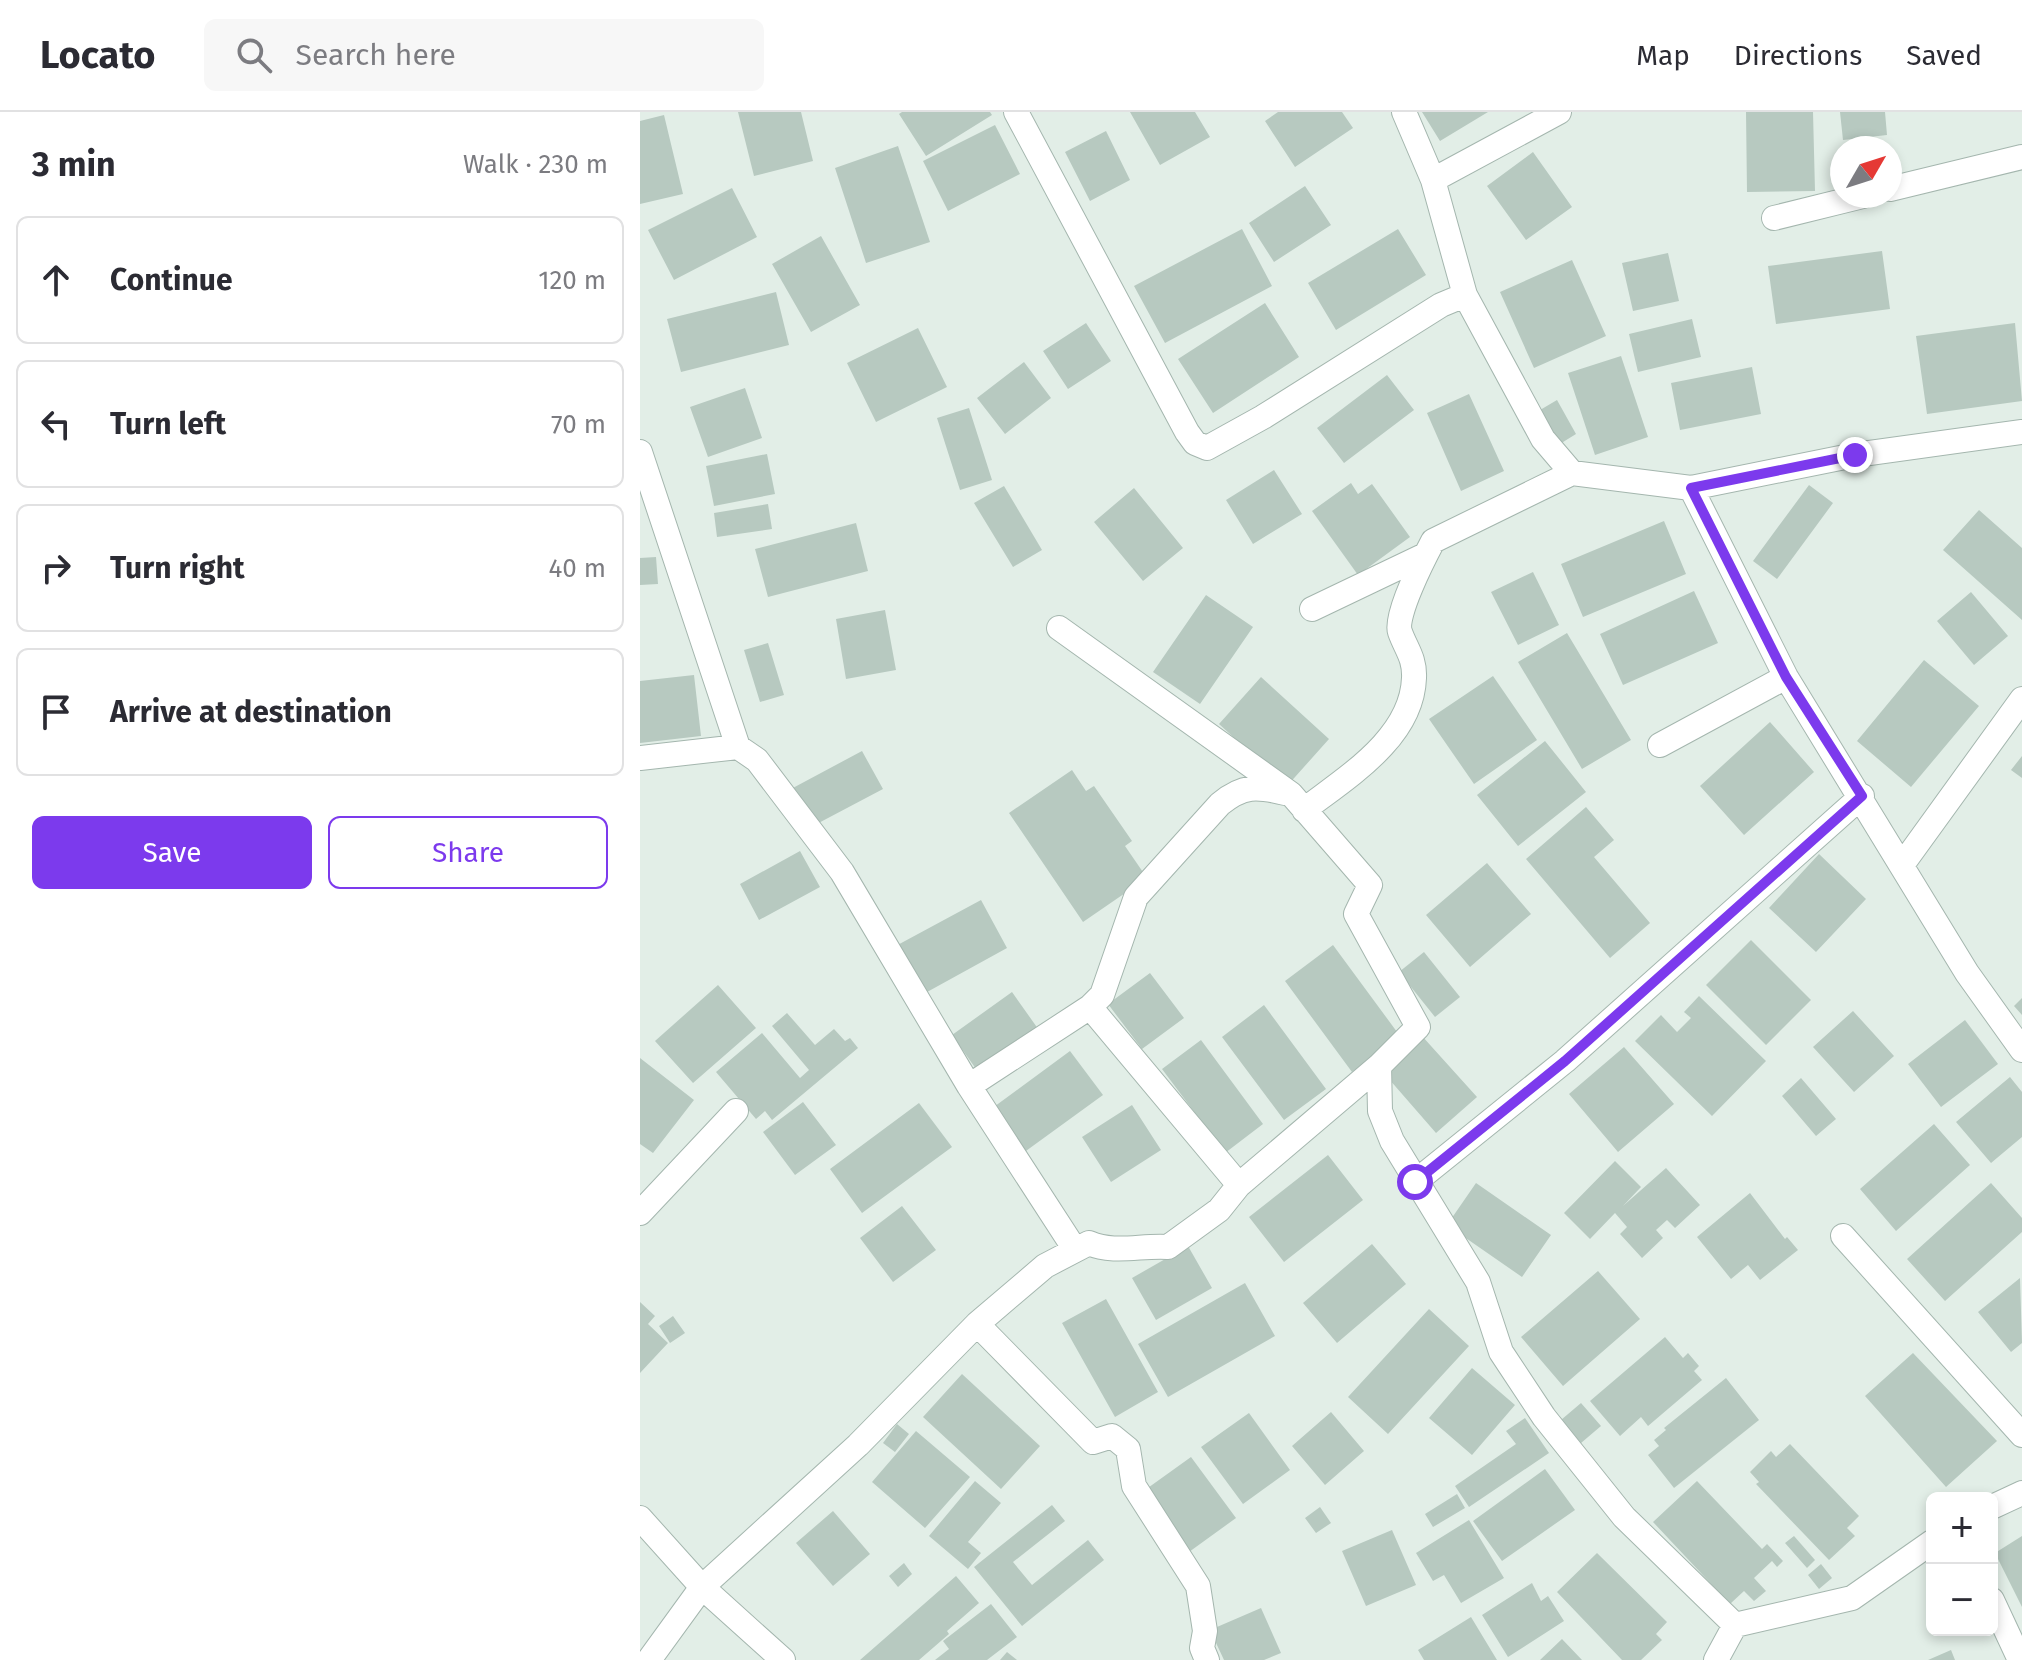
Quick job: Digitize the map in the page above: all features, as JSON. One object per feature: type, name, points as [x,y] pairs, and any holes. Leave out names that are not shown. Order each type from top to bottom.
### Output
[{"type":"street","points":[[1016,112],[1187,432],[1195,443],[1207,448],[1263,417],[1441,305],[1465,295]]},
{"type":"street","points":[[1404,112],[1433,180],[1465,295],[1543,439],[1572,473]]},
{"type":"street","points":[[1433,180],[1559,112]]},
{"type":"street","points":[[1902,186],[2022,157]]},
{"type":"street","points":[[1774,218],[1830,204]]},
{"type":"street","points":[[1297,802],[1365,764],[1398,726],[1410,703],[1413,657],[1399,626],[1433,541],[1572,473],[1691,488],[1855,455],[2022,432]]},
{"type":"street","points":[[640,452],[738,747],[757,760],[842,872],[969,1086],[1074,1248]]},
{"type":"street","points":[[1691,488],[1786,677],[1862,796],[1967,973],[2022,1050]]},
{"type":"street","points":[[1312,609],[1425,555]]},
{"type":"street","points":[[649,1660],[702,1587],[858,1445],[977,1324],[1045,1266],[1074,1248],[1089,1243],[1106,1250],[1141,1245],[1168,1247],[1219,1210],[1239,1185],[1379,1066],[1418,1027],[1356,914],[1370,885],[1297,802],[1059,628]]},
{"type":"street","points":[[1660,745],[1786,677]]},
{"type":"street","points":[[1902,865],[2022,699]]},
{"type":"street","points":[[640,758],[738,747]]},
{"type":"street","points":[[969,1086],[1090,1007],[1102,995],[1136,897],[1220,804],[1236,791],[1255,786],[1297,802]]},
{"type":"street","points":[[1415,1182],[1565,1061],[1862,796]]},
{"type":"street","points":[[1090,1007],[1239,1185]]},
{"type":"street","points":[[1379,1066],[1380,1111],[1415,1182],[1478,1282],[1501,1352],[1544,1417],[1624,1517],[1735,1625]]},
{"type":"street","points":[[1337,1102],[1380,1111]]},
{"type":"street","points":[[640,1213],[736,1111]]},
{"type":"street","points":[[1843,1236],[2022,1435]]},
{"type":"street","points":[[977,1324],[1093,1442],[1112,1436],[1128,1449],[1134,1486],[1198,1586],[1205,1631],[1202,1648],[1207,1660]]},
{"type":"street","points":[[1998,1504],[2022,1493]]},
{"type":"street","points":[[640,1518],[702,1587],[783,1660]]},
{"type":"street","points":[[1716,1660],[1735,1625],[1852,1598],[1926,1546]]},
{"type":"street","points":[[1998,1613],[2020,1660]]},
{"type":"building","points":[[738,112],[801,112],[813,161],[754,176]]},
{"type":"building","points":[[990,112],[992,115],[926,156],[899,114]]},
{"type":"building","points":[[1130,112],[1195,112],[1210,137],[1160,165]]},
{"type":"building","points":[[1278,112],[1342,112],[1353,128],[1295,167],[1265,121]]},
{"type":"building","points":[[1422,112],[1488,112],[1440,141]]},
{"type":"building","points":[[1746,112],[1813,112],[1815,191],[1747,192]]},
{"type":"building","points":[[1840,112],[1885,112],[1887,135],[1843,136]]},
{"type":"building","points":[[664,115],[683,194],[640,204],[640,121]]},
{"type":"building","points":[[995,125],[1020,174],[948,211],[923,161]]},
{"type":"building","points":[[1106,131],[1130,180],[1090,201],[1065,152]]},
{"type":"building","points":[[898,146],[930,242],[866,263],[835,168]]},
{"type":"building","points":[[1533,152],[1572,207],[1526,240],[1487,186]]},
{"type":"building","points":[[1305,186],[1331,225],[1274,262],[1249,223]]},
{"type":"building","points":[[732,188],[757,237],[674,280],[648,230]]},
{"type":"building","points":[[1242,229],[1272,286],[1165,343],[1134,286]]},
{"type":"building","points":[[1398,229],[1426,275],[1336,330],[1308,283]]},
{"type":"building","points":[[821,236],[860,305],[811,332],[772,264]]},
{"type":"building","points":[[1882,251],[1890,309],[1776,324],[1768,266]]},
{"type":"building","points":[[1668,253],[1679,301],[1633,311],[1622,263]]},
{"type":"building","points":[[1572,260],[1606,336],[1534,368],[1500,292]]},
{"type":"building","points":[[776,292],[789,345],[681,372],[667,319]]},
{"type":"building","points":[[1265,303],[1299,357],[1213,413],[1178,359]]},
{"type":"building","points":[[1692,319],[1701,357],[1638,372],[1629,334]]},
{"type":"building","points":[[1086,323],[1111,361],[1068,389],[1043,351]]},
{"type":"building","points":[[2015,323],[2022,401],[1927,414],[1916,336]]},
{"type":"building","points":[[918,328],[947,387],[876,422],[847,363]]},
{"type":"building","points":[[1621,356],[1648,437],[1595,455],[1568,373]]},
{"type":"building","points":[[1024,362],[1051,398],[1005,434],[977,398]]},
{"type":"building","points":[[1752,367],[1761,414],[1680,430],[1671,383]]},
{"type":"building","points":[[1387,375],[1414,410],[1344,463],[1317,428]]},
{"type":"building","points":[[745,388],[762,438],[708,457],[690,407]]},
{"type":"building","points":[[1469,394],[1504,471],[1461,491],[1427,413]]},
{"type":"building","points":[[1557,400],[1576,434],[1555,447],[1535,413]]},
{"type":"building","points":[[969,408],[992,480],[960,490],[937,418]]},
{"type":"building","points":[[767,454],[775,494],[714,506],[706,466]]},
{"type":"building","points":[[1274,470],[1302,514],[1253,544],[1226,500]]},
{"type":"building","points":[[1351,483],[1358,494],[1372,484],[1410,537],[1358,575],[1312,511]]},
{"type":"building","points":[[1809,485],[1833,503],[1777,579],[1753,561]]},
{"type":"building","points":[[1004,486],[1042,550],[1013,567],[974,503]]},
{"type":"building","points":[[1134,488],[1183,548],[1143,581],[1094,522]]},
{"type":"building","points":[[768,504],[772,529],[717,537],[714,513]]},
{"type":"building","points":[[1979,510],[2022,548],[2022,620],[1943,550]]},
{"type":"building","points":[[1664,521],[1686,574],[1583,617],[1561,564]]},
{"type":"building","points":[[856,523],[868,571],[768,597],[755,549]]},
{"type":"building","points":[[656,557],[658,584],[640,585],[640,558]]},
{"type":"building","points":[[1533,572],[1559,625],[1518,645],[1491,592]]},
{"type":"building","points":[[1694,591],[1718,643],[1623,685],[1600,634]]},
{"type":"building","points":[[1971,592],[2008,636],[1974,665],[1937,621]]},
{"type":"building","points":[[1206,595],[1253,627],[1200,704],[1153,672]]},
{"type":"building","points":[[885,610],[896,670],[846,679],[836,619]]},
{"type":"building","points":[[1567,633],[1631,740],[1582,769],[1518,662]]},
{"type":"building","points":[[768,643],[784,695],[760,702],[744,650]]},
{"type":"building","points":[[1924,660],[1979,706],[1911,787],[1857,741]]},
{"type":"building","points":[[694,675],[701,736],[640,743],[640,681]]},
{"type":"building","points":[[1493,676],[1537,740],[1474,784],[1429,719]]},
{"type":"building","points":[[1261,677],[1329,739],[1287,786],[1219,724]]},
{"type":"building","points":[[1770,722],[1814,772],[1744,835],[1700,786]]},
{"type":"building","points":[[1545,741],[1586,792],[1518,846],[1477,795]]},
{"type":"building","points":[[862,751],[883,789],[811,827],[791,789]]},
{"type":"building","points":[[2022,756],[2022,778],[2011,770]]},
{"type":"building","points":[[1072,770],[1086,791],[1094,786],[1132,841],[1125,846],[1147,878],[1083,922],[1009,813]]},
{"type":"building","points":[[1586,807],[1614,840],[1594,857],[1650,923],[1610,958],[1526,859]]},
{"type":"building","points":[[800,851],[820,887],[759,920],[740,884]]},
{"type":"building","points":[[1819,854],[1866,899],[1816,952],[1769,908]]},
{"type":"building","points":[[1487,863],[1531,914],[1470,967],[1426,915]]},
{"type":"building","points":[[981,900],[1007,948],[918,997],[892,948]]},
{"type":"building","points":[[1751,940],[1811,1000],[1766,1045],[1706,985]]},
{"type":"building","points":[[1333,945],[1400,1036],[1352,1072],[1285,981]]},
{"type":"building","points":[[1424,952],[1460,997],[1435,1017],[1399,972]]},
{"type":"building","points":[[1150,973],[1184,1018],[1142,1049],[1108,1004]]},
{"type":"building","points":[[718,985],[756,1028],[693,1083],[655,1041]]},
{"type":"building","points":[[1012,992],[1041,1033],[981,1076],[952,1035]]},
{"type":"building","points":[[1699,996],[1766,1061],[1712,1116],[1635,1041],[1661,1015],[1677,1032],[1691,1018],[1684,1012]]},
{"type":"building","points":[[2022,998],[2022,1015],[2014,1006]]},
{"type":"building","points":[[1264,1005],[1326,1089],[1284,1120],[1222,1037]]},
{"type":"building","points":[[1853,1011],[1894,1056],[1854,1092],[1813,1047]]},
{"type":"building","points":[[787,1013],[815,1045],[834,1029],[845,1041],[850,1038],[858,1048],[772,1120],[765,1111],[756,1119],[716,1072],[762,1033],[800,1078],[809,1070],[772,1026]]},
{"type":"building","points":[[1965,1020],[1998,1064],[1941,1107],[1908,1064]]},
{"type":"building","points":[[1422,1036],[1477,1097],[1436,1133],[1382,1071]]},
{"type":"building","points":[[1201,1040],[1263,1124],[1225,1153],[1162,1069]]},
{"type":"building","points":[[1624,1047],[1674,1104],[1618,1152],[1569,1094]]},
{"type":"building","points":[[1070,1051],[1103,1095],[1019,1156],[987,1112]]},
{"type":"building","points":[[640,1058],[694,1100],[653,1153],[640,1144]]},
{"type":"building","points":[[2010,1077],[2022,1092],[2022,1137],[1991,1163],[1956,1122]]},
{"type":"building","points":[[1801,1078],[1836,1119],[1816,1136],[1782,1096]]},
{"type":"building","points":[[803,1102],[836,1145],[795,1175],[763,1132]]},
{"type":"building","points":[[919,1103],[952,1147],[862,1213],[830,1169]]},
{"type":"building","points":[[1132,1105],[1161,1150],[1111,1182],[1082,1137]]},
{"type":"building","points":[[1934,1124],[1970,1165],[1896,1231],[1860,1189]]},
{"type":"building","points":[[1328,1155],[1363,1200],[1284,1262],[1249,1217]]},
{"type":"building","points":[[1615,1161],[1641,1187],[1623,1206],[1666,1168],[1700,1205],[1675,1228],[1667,1220],[1656,1230],[1663,1238],[1642,1258],[1620,1234],[1627,1227],[1615,1213],[1590,1239],[1564,1213]]},
{"type":"building","points":[[1476,1183],[1551,1235],[1522,1277],[1447,1225]]},
{"type":"building","points":[[1991,1183],[2022,1218],[2022,1232],[1945,1301],[1907,1259]]},
{"type":"building","points":[[1750,1193],[1785,1239],[1787,1237],[1798,1250],[1760,1280],[1748,1265],[1731,1279],[1697,1237]]},
{"type":"building","points":[[902,1206],[936,1250],[893,1282],[860,1238]]},
{"type":"building","points":[[1372,1244],[1406,1284],[1337,1343],[1303,1303]]},
{"type":"building","points":[[1188,1246],[1212,1288],[1156,1320],[1132,1278]]},
{"type":"building","points":[[1598,1271],[1640,1319],[1563,1386],[1521,1337]]},
{"type":"building","points":[[2020,1278],[2022,1343],[2011,1352],[1978,1312]]},
{"type":"building","points":[[1245,1283],[1275,1336],[1168,1397],[1138,1344]]},
{"type":"building","points":[[1106,1299],[1158,1392],[1115,1417],[1062,1323]]},
{"type":"building","points":[[640,1302],[655,1316],[648,1324],[668,1343],[640,1373]]},
{"type":"building","points":[[1429,1309],[1469,1346],[1388,1434],[1348,1397]]},
{"type":"building","points":[[673,1316],[685,1333],[670,1343],[659,1326]]},
{"type":"building","points":[[1665,1337],[1683,1358],[1688,1353],[1699,1366],[1694,1371],[1702,1380],[1648,1426],[1641,1417],[1620,1436],[1590,1401]]},
{"type":"building","points":[[1913,1353],[1997,1441],[1946,1487],[1865,1396]]},
{"type":"building","points":[[1472,1368],[1515,1405],[1472,1455],[1429,1418]]},
{"type":"building","points":[[962,1374],[1040,1446],[1001,1489],[923,1417]]},
{"type":"building","points":[[1726,1378],[1759,1420],[1674,1488],[1648,1455],[1659,1446],[1654,1440],[1666,1430],[1664,1428]]},
{"type":"building","points":[[1581,1403],[1601,1426],[1581,1443],[1561,1420]]},
{"type":"building","points":[[1331,1412],[1364,1451],[1325,1485],[1292,1446]]},
{"type":"building","points":[[1249,1413],[1290,1470],[1243,1504],[1201,1447]]},
{"type":"building","points":[[1525,1418],[1549,1453],[1469,1507],[1455,1486],[1516,1444],[1506,1431]]},
{"type":"building","points":[[897,1424],[909,1434],[895,1452],[883,1443]]},
{"type":"building","points":[[916,1431],[970,1477],[925,1528],[872,1482]]},
{"type":"building","points":[[1790,1444],[1859,1516],[1847,1528],[1855,1536],[1829,1560],[1756,1484],[1759,1482],[1750,1472],[1771,1451],[1776,1457]]},
{"type":"building","points":[[1191,1457],[1236,1518],[1189,1552],[1145,1490]]},
{"type":"building","points":[[1545,1469],[1575,1510],[1502,1561],[1473,1521]]},
{"type":"building","points":[[975,1481],[1001,1503],[968,1542],[981,1553],[968,1569],[929,1536]]},
{"type":"building","points":[[1697,1481],[1762,1549],[1767,1544],[1783,1561],[1777,1567],[1772,1561],[1754,1578],[1766,1591],[1754,1601],[1744,1591],[1730,1604],[1653,1522]]},
{"type":"building","points":[[1457,1494],[1465,1508],[1433,1527],[1425,1514]]},
{"type":"building","points":[[1052,1505],[1065,1521],[1013,1562],[1032,1585],[1088,1540],[1104,1560],[1022,1626],[974,1567]]},
{"type":"building","points":[[1320,1507],[1331,1523],[1316,1533],[1305,1518]]},
{"type":"building","points":[[833,1511],[870,1554],[833,1586],[796,1543]]},
{"type":"building","points":[[1469,1520],[1504,1578],[1461,1603],[1444,1575],[1433,1581],[1416,1553]]},
{"type":"building","points":[[1392,1530],[1416,1585],[1366,1606],[1342,1551]]},
{"type":"building","points":[[1794,1536],[1815,1560],[1807,1568],[1785,1543]]},
{"type":"building","points":[[2022,1536],[2022,1607],[1998,1559],[1998,1551]]},
{"type":"building","points":[[1597,1553],[1667,1622],[1656,1634],[1662,1640],[1641,1660],[1622,1660],[1557,1592]]},
{"type":"building","points":[[904,1563],[912,1574],[898,1587],[889,1576]]},
{"type":"building","points":[[1821,1564],[1832,1578],[1819,1589],[1808,1575]]},
{"type":"building","points":[[956,1576],[979,1603],[947,1631],[949,1634],[919,1660],[860,1660]]},
{"type":"building","points":[[1532,1583],[1541,1601],[1548,1596],[1564,1621],[1508,1657],[1482,1615]]},
{"type":"building","points":[[991,1604],[1017,1637],[987,1660],[935,1660],[949,1649],[943,1641]]},
{"type":"building","points":[[1261,1608],[1281,1653],[1264,1660],[1224,1660],[1210,1630]]},
{"type":"building","points":[[1471,1617],[1497,1660],[1424,1660],[1418,1650]]},
{"type":"building","points":[[1562,1639],[1582,1660],[1540,1660]]},
{"type":"building","points":[[1951,1650],[1955,1660],[1928,1660]]},
{"type":"building","points":[[1007,1652],[1017,1660],[1000,1660]]},
{"type":"route","points":[[1415,1182],[1565,1061],[1862,796],[1786,677],[1691,488],[1855,455]]}]
